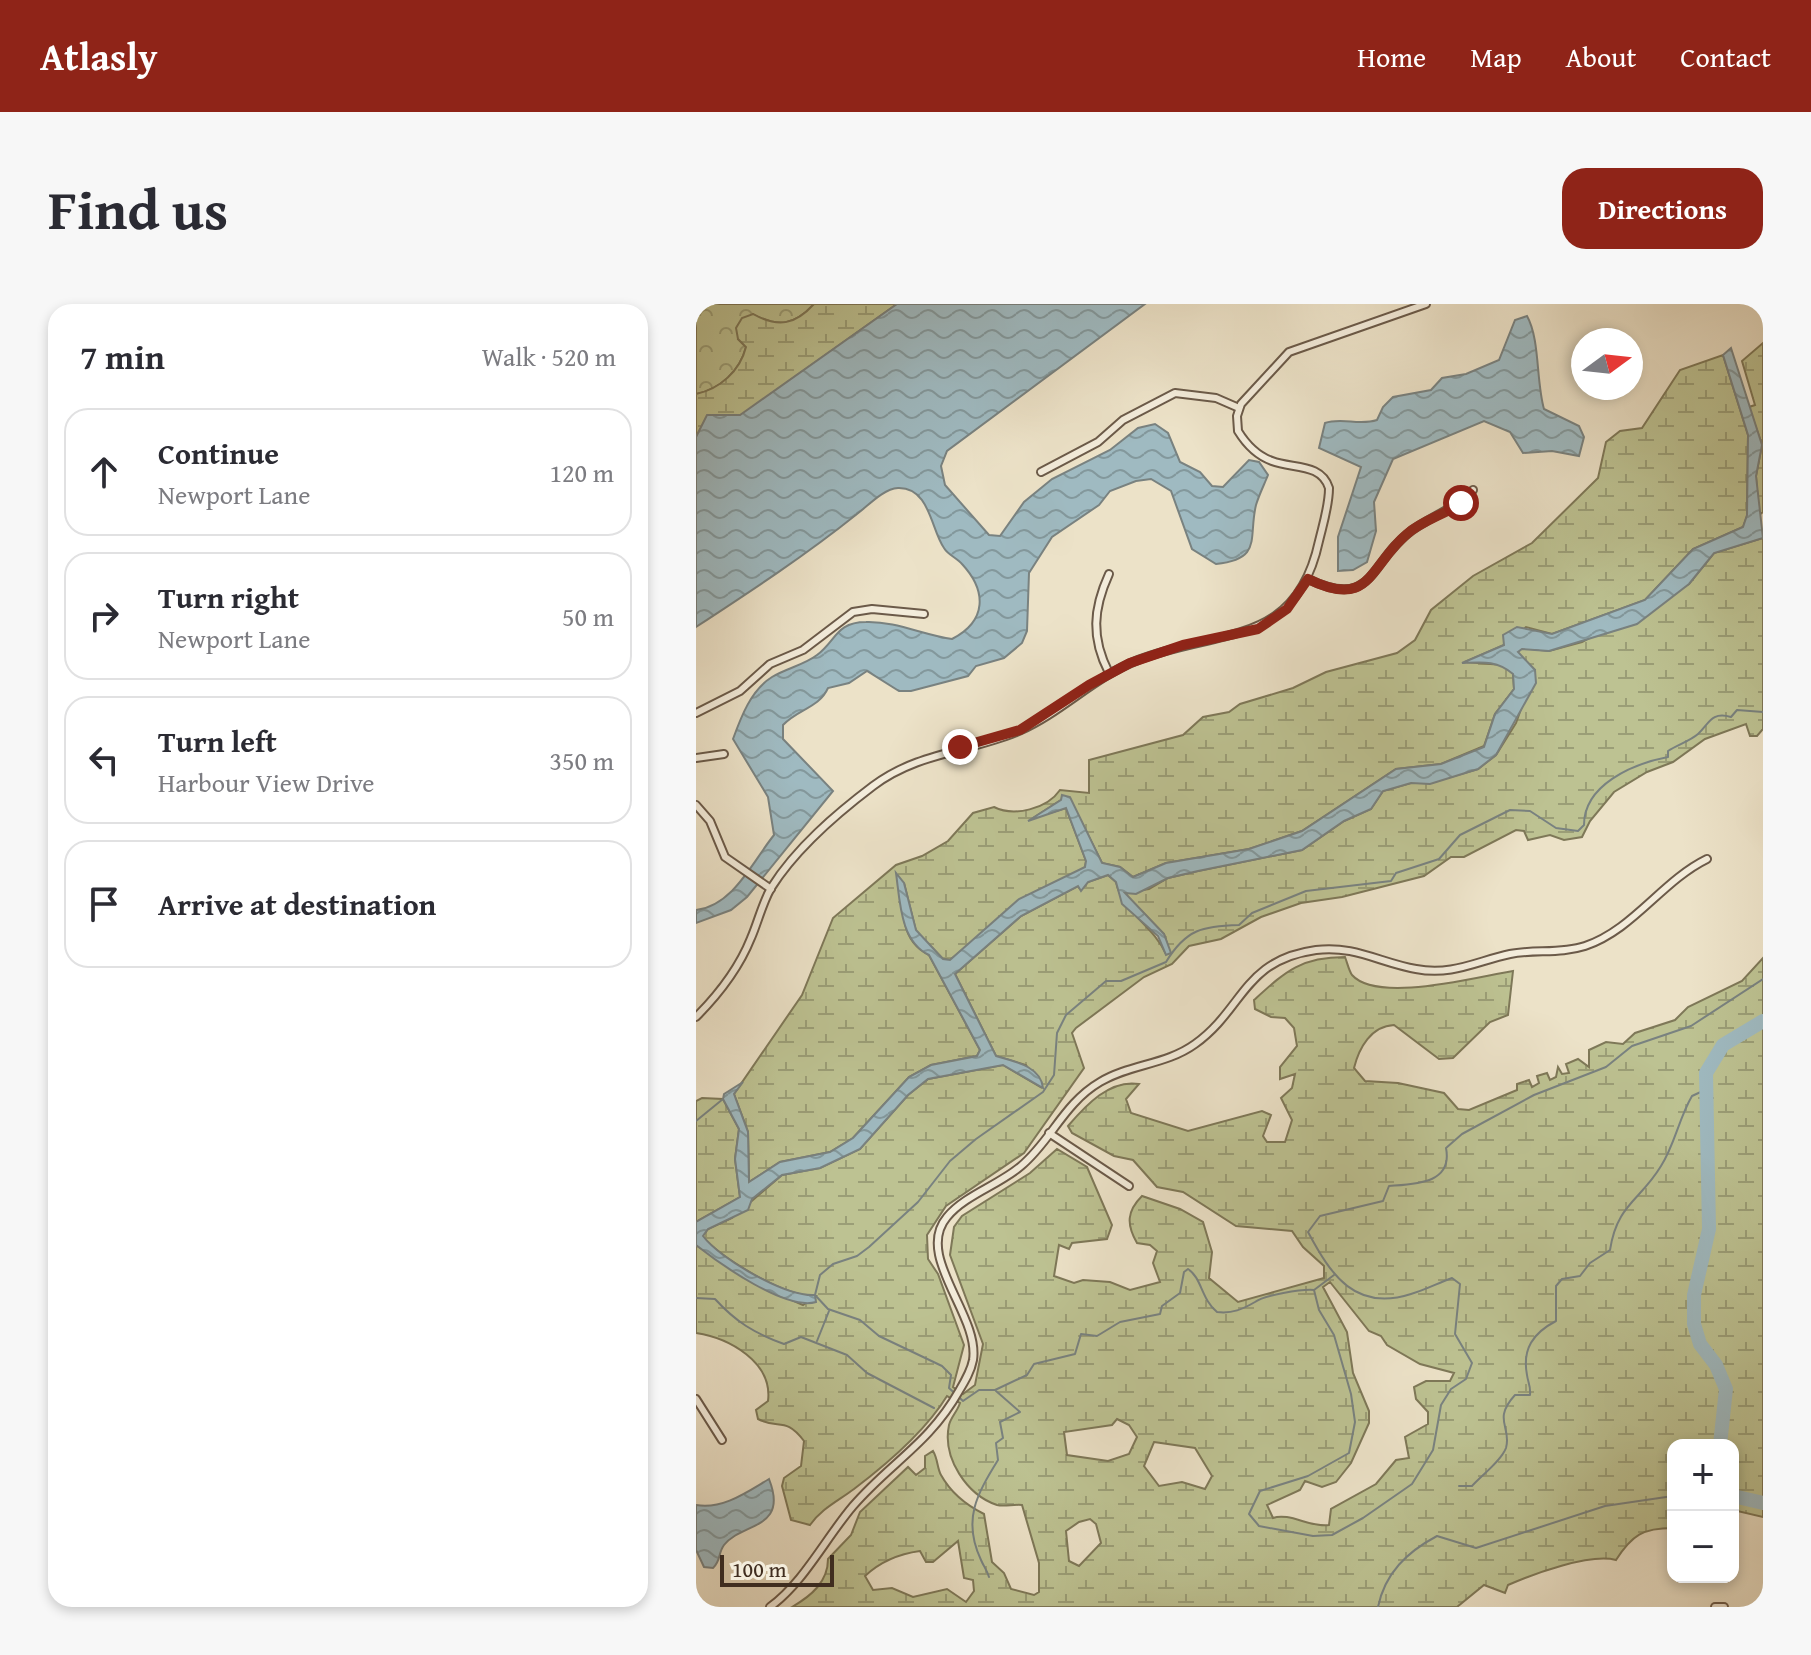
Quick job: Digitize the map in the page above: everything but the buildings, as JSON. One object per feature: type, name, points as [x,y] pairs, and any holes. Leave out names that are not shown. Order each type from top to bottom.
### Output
[{"type":"street","points":[[696,1017],[738,964],[771,889],[824,827],[892,773],[937,753],[1020,730],[1109,673],[1173,648],[1258,629],[1287,609],[1308,579],[1329,494],[1328,483],[1316,472],[1278,463],[1257,453],[1238,431],[1239,408],[1268,371],[1289,352],[1426,304]]},
{"type":"street","points":[[1041,472],[1098,442],[1123,420],[1175,393],[1216,398],[1239,408]]},
{"type":"street","points":[[1308,579],[1340,591],[1364,584],[1406,535],[1453,509],[1473,490]]},
{"type":"street","points":[[1109,574],[1098,603],[1095,625],[1097,647],[1109,673]]},
{"type":"street","points":[[696,713],[740,691],[770,664],[812,644],[853,612],[872,609],[924,614]]},
{"type":"street","points":[[696,758],[724,754]]},
{"type":"street","points":[[696,805],[710,821],[725,857],[771,889]]},
{"type":"street","points":[[770,1607],[789,1590],[856,1502],[927,1438],[972,1365],[973,1341],[939,1255],[939,1232],[951,1213],[1018,1169],[1080,1096],[1103,1080],[1171,1058],[1194,1045],[1213,1028],[1247,984],[1279,961],[1319,949],[1346,949],[1417,970],[1442,972],[1474,967],[1511,954],[1580,948],[1618,928],[1674,878],[1707,859]]},
{"type":"street","points":[[1049,1133],[1129,1186]]},
{"type":"street","points":[[696,1399],[722,1440]]},
{"type":"street","points":[[1715,1607],[1724,1607]]},
{"type":"green space","points":[[696,304],[814,304],[800,316],[786,322],[778,323],[753,314],[738,339],[746,347],[739,364],[721,383],[696,394]]},
{"type":"green space","points":[[814,304],[897,304],[740,416],[708,415],[696,437],[696,394],[721,383],[739,364],[746,347],[738,339],[736,328],[742,318],[753,314],[778,323],[786,322],[800,316]]},
{"type":"green space","points":[[1763,343],[1763,512],[1759,515],[1756,476],[1762,445],[1749,407],[1755,405],[1742,361]]},
{"type":"green space","points":[[1723,355],[1748,435],[1747,516],[1743,527],[1693,549],[1645,600],[1552,634],[1526,627],[1504,645],[1465,662],[1503,665],[1513,673],[1514,689],[1495,714],[1484,746],[1441,764],[1396,769],[1302,831],[1249,849],[1166,863],[1133,877],[1120,867],[1102,863],[1076,811],[1061,800],[1033,818],[1066,808],[1086,861],[1085,867],[994,923],[950,960],[943,959],[916,931],[904,883],[903,914],[908,933],[913,942],[929,955],[980,1050],[977,1056],[931,1065],[909,1077],[853,1138],[830,1152],[780,1162],[749,1182],[748,1132],[734,1094],[802,995],[833,918],[896,865],[922,856],[948,841],[973,813],[994,807],[1011,811],[1030,809],[1047,802],[1060,790],[1089,793],[1089,760],[1183,735],[1203,717],[1229,712],[1240,704],[1293,688],[1326,672],[1397,653],[1415,640],[1431,610],[1473,576],[1532,543],[1598,478],[1606,442],[1620,431],[1642,428],[1680,370]]},
{"type":"green space","points":[[1763,538],[1763,729],[1757,736],[1750,736],[1746,724],[1705,739],[1673,762],[1647,772],[1614,792],[1590,821],[1582,837],[1564,840],[1550,835],[1528,840],[1524,831],[1516,830],[1464,857],[1451,857],[1424,876],[1342,897],[1301,903],[1261,917],[1221,939],[1189,946],[1172,964],[1144,977],[1076,1028],[1072,1033],[1084,1068],[1024,1153],[946,1206],[927,1235],[928,1259],[938,1274],[964,1345],[953,1387],[963,1394],[975,1385],[983,1344],[950,1255],[954,1227],[962,1216],[1030,1173],[1057,1149],[1087,1167],[1112,1225],[1107,1239],[1072,1243],[1069,1249],[1059,1245],[1054,1276],[1074,1283],[1083,1280],[1110,1282],[1130,1290],[1160,1282],[1153,1263],[1157,1251],[1150,1245],[1137,1243],[1131,1230],[1131,1212],[1142,1196],[1180,1209],[1203,1222],[1212,1252],[1209,1278],[1238,1302],[1324,1278],[1324,1266],[1303,1247],[1292,1231],[1236,1226],[1183,1192],[1157,1187],[1133,1160],[1114,1156],[1072,1133],[1068,1126],[1099,1095],[1118,1086],[1139,1084],[1126,1099],[1131,1113],[1188,1131],[1262,1111],[1271,1115],[1263,1136],[1267,1142],[1285,1142],[1292,1120],[1281,1098],[1292,1088],[1295,1074],[1280,1079],[1280,1067],[1297,1046],[1294,1028],[1285,1018],[1271,1017],[1255,1009],[1254,1000],[1294,968],[1316,960],[1345,957],[1352,975],[1365,983],[1383,987],[1430,986],[1513,971],[1508,1015],[1490,1022],[1453,1058],[1439,1059],[1394,1025],[1379,1029],[1367,1039],[1356,1060],[1354,1068],[1365,1081],[1398,1083],[1444,1093],[1458,1109],[1469,1110],[1517,1090],[1517,1084],[1529,1080],[1532,1087],[1539,1083],[1537,1076],[1547,1073],[1550,1080],[1556,1077],[1558,1067],[1562,1074],[1569,1073],[1566,1064],[1578,1059],[1589,1067],[1589,1050],[1606,1042],[1623,1044],[1635,1033],[1675,1020],[1688,1007],[1742,981],[1763,958],[1763,1517],[1739,1511],[1739,1439],[1667,1439],[1667,1528],[1639,1535],[1627,1544],[1616,1560],[1592,1559],[1562,1566],[1508,1585],[1505,1593],[1484,1585],[1457,1607],[792,1607],[812,1593],[822,1581],[828,1559],[851,1535],[860,1512],[908,1467],[916,1475],[925,1468],[925,1456],[933,1451],[949,1487],[984,1514],[992,1562],[1004,1573],[1011,1589],[1034,1595],[1039,1592],[1039,1563],[1022,1505],[1000,1506],[986,1500],[959,1474],[949,1450],[948,1438],[950,1422],[960,1403],[947,1396],[905,1447],[810,1525],[791,1520],[782,1486],[784,1478],[801,1466],[804,1441],[787,1426],[758,1419],[756,1410],[768,1401],[768,1387],[764,1375],[746,1354],[722,1340],[696,1333],[696,1245],[755,1284],[803,1305],[815,1296],[802,1295],[771,1284],[739,1265],[702,1236],[708,1229],[732,1218],[782,1175],[820,1168],[860,1149],[908,1095],[928,1079],[1003,1065],[1042,1088],[1026,1065],[996,1056],[955,974],[1021,916],[1078,886],[1081,890],[1088,882],[1108,875],[1116,882],[1119,893],[1131,910],[1154,935],[1166,954],[1170,953],[1164,934],[1124,893],[1149,889],[1168,878],[1302,850],[1344,821],[1371,809],[1383,791],[1411,783],[1430,783],[1478,769],[1496,755],[1516,723],[1535,670],[1517,652],[1522,648],[1549,651],[1582,642],[1689,584],[1714,553]],"holes":[[[1330,1282],[1369,1331],[1381,1336],[1387,1345],[1420,1364],[1454,1373],[1450,1381],[1426,1381],[1414,1387],[1416,1399],[1428,1412],[1428,1424],[1405,1437],[1409,1458],[1396,1460],[1376,1484],[1331,1509],[1329,1525],[1322,1525],[1286,1517],[1273,1518],[1267,1505],[1300,1490],[1305,1481],[1322,1487],[1336,1482],[1351,1463],[1369,1423],[1369,1411],[1353,1373],[1347,1332],[1323,1287]],[[1117,1419],[1129,1425],[1137,1437],[1129,1454],[1108,1461],[1067,1455],[1064,1432],[1112,1425]],[[1154,1442],[1195,1448],[1212,1476],[1205,1489],[1182,1482],[1159,1486],[1144,1466]],[[1090,1519],[1096,1524],[1101,1543],[1079,1566],[1069,1561],[1066,1531]],[[958,1541],[964,1578],[973,1580],[974,1591],[966,1602],[947,1589],[913,1597],[892,1588],[873,1590],[865,1576],[884,1562],[904,1554],[920,1551],[926,1562],[933,1562]]]},
{"type":"green space","points":[[702,1098],[723,1099],[739,1129],[735,1159],[740,1197],[696,1222],[696,1101]]},
{"type":"water","points":[[897,304],[1145,304],[947,451],[941,466],[945,485],[989,535],[1000,536],[1024,502],[1052,479],[1110,450],[1138,428],[1155,424],[1168,433],[1180,462],[1200,472],[1212,486],[1223,487],[1249,460],[1259,462],[1268,475],[1256,505],[1251,545],[1241,557],[1216,564],[1192,549],[1171,491],[1151,479],[1110,491],[1099,505],[1052,537],[1029,573],[1027,631],[1022,643],[1004,658],[976,666],[968,676],[911,691],[899,691],[867,671],[849,683],[828,688],[819,700],[783,725],[783,739],[833,791],[747,897],[731,910],[696,923],[696,910],[709,907],[731,891],[774,835],[768,797],[733,739],[743,713],[758,689],[772,677],[817,655],[848,625],[866,622],[888,624],[952,639],[972,623],[980,605],[970,574],[944,548],[923,502],[917,494],[898,488],[882,494],[798,558],[696,627],[696,437],[707,415],[740,415]]},
{"type":"water","points":[[1527,316],[1534,336],[1544,409],[1579,426],[1584,437],[1579,456],[1552,451],[1523,453],[1510,432],[1484,421],[1393,459],[1374,502],[1376,531],[1367,562],[1353,570],[1338,571],[1338,537],[1361,467],[1319,448],[1325,423],[1377,420],[1383,407],[1393,397],[1431,390],[1442,378],[1466,374],[1499,360],[1515,320]]},
{"type":"water","points":[[1731,348],[1762,445],[1756,476],[1763,538],[1714,553],[1689,584],[1637,624],[1549,651],[1522,649],[1518,652],[1535,670],[1536,683],[1496,755],[1478,769],[1430,784],[1411,783],[1383,791],[1371,809],[1344,821],[1302,850],[1168,878],[1136,894],[1125,893],[1164,934],[1171,953],[1166,955],[1158,936],[1122,904],[1116,882],[1108,875],[1088,882],[1081,891],[1078,886],[1021,916],[955,974],[996,1056],[1032,1070],[1043,1088],[1003,1065],[928,1079],[908,1095],[860,1149],[820,1168],[782,1175],[752,1199],[748,1210],[708,1229],[703,1236],[754,1275],[788,1290],[815,1295],[816,1302],[788,1300],[771,1293],[696,1245],[696,1222],[740,1197],[735,1159],[739,1129],[723,1099],[724,1094],[743,1082],[734,1094],[748,1132],[749,1182],[780,1162],[830,1152],[853,1138],[909,1077],[931,1065],[977,1056],[980,1050],[929,955],[919,949],[907,930],[896,873],[904,883],[916,930],[943,959],[950,960],[1019,899],[1085,867],[1086,861],[1066,808],[1028,821],[1061,800],[1062,795],[1070,797],[1102,863],[1120,867],[1133,877],[1166,863],[1249,849],[1302,831],[1396,769],[1441,764],[1484,747],[1495,714],[1514,689],[1513,674],[1495,664],[1462,663],[1504,645],[1503,635],[1517,627],[1552,634],[1645,600],[1693,549],[1743,527],[1747,515],[1748,435],[1723,355]]},
{"type":"water","points":[[769,1479],[774,1496],[773,1508],[768,1516],[724,1545],[713,1568],[704,1567],[696,1550],[696,1505],[725,1502]]},
{"type":"waterway","points":[[1763,712],[1737,710],[1731,717],[1715,717],[1695,736],[1668,751],[1668,757],[1640,765],[1612,779],[1592,798],[1584,825],[1578,831],[1556,828],[1530,811],[1510,810],[1460,835],[1439,859],[1396,873],[1391,881],[1306,891],[1252,913],[1239,925],[1205,928],[1196,932],[1181,942],[1166,962],[1121,981],[1106,981],[1066,1015],[1057,1033],[1054,1075],[1043,1092],[950,1161],[918,1202],[869,1247],[857,1256],[833,1264],[820,1275],[815,1295],[828,1309],[860,1320],[879,1336],[942,1366],[951,1375],[949,1388],[963,1401],[979,1390],[995,1390],[1027,1375],[1034,1364],[1075,1354],[1081,1334],[1097,1336],[1120,1322],[1160,1314],[1162,1306],[1180,1293],[1184,1272],[1188,1269],[1217,1312],[1237,1310],[1274,1295],[1314,1290],[1319,1310],[1334,1335],[1351,1394],[1355,1422],[1349,1453],[1308,1476],[1260,1491],[1249,1514],[1259,1526],[1313,1536],[1332,1535],[1412,1484],[1433,1450],[1441,1405],[1451,1389],[1466,1379],[1472,1363],[1455,1334],[1460,1284],[1452,1278],[1391,1298],[1360,1294],[1336,1275],[1308,1232],[1320,1216],[1383,1201],[1389,1186],[1430,1180],[1444,1169],[1446,1148],[1462,1134],[1534,1095],[1606,1067],[1632,1046],[1691,1026],[1763,979]]},
{"type":"waterway","points":[[1721,1439],[1726,1389],[1716,1365],[1700,1344],[1694,1324],[1694,1295],[1709,1229],[1706,1073],[1723,1045],[1763,1021]]},
{"type":"waterway","points":[[1459,1486],[1472,1486],[1504,1453],[1507,1441],[1505,1411],[1515,1395],[1530,1395],[1526,1357],[1535,1337],[1556,1321],[1556,1286],[1562,1279],[1580,1276],[1590,1263],[1610,1250],[1618,1222],[1661,1166],[1692,1096],[1705,1090]]},
{"type":"waterway","points":[[696,1121],[723,1099]]},
{"type":"waterway","points":[[1314,1290],[1334,1275]]},
{"type":"waterway","points":[[696,1298],[715,1299],[746,1326],[784,1344],[801,1337],[847,1355],[867,1373],[934,1408]]},
{"type":"waterway","points":[[817,1341],[829,1311]]},
{"type":"waterway","points":[[989,1577],[975,1546],[974,1508],[998,1460],[996,1443],[1003,1438],[1000,1422],[1020,1412],[996,1391]]},
{"type":"waterway","points":[[1378,1607],[1386,1584],[1399,1565],[1416,1549],[1437,1536],[1476,1548],[1605,1506],[1667,1497]]},
{"type":"waterway","points":[[1739,1497],[1763,1503]]},
{"type":"route","points":[[960,747],[1002,737],[1037,722],[1089,685],[1130,663],[1183,645],[1258,629],[1278,617],[1295,601],[1308,579],[1340,591],[1359,587],[1374,576],[1395,545],[1406,535],[1461,503]]}]
